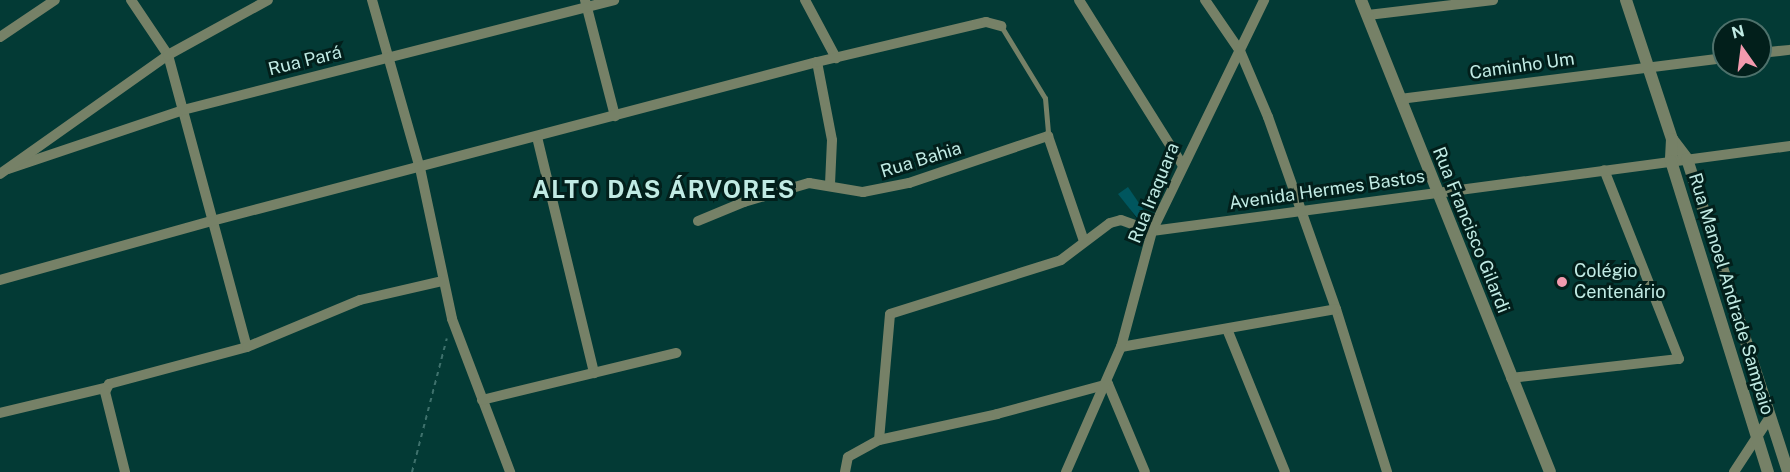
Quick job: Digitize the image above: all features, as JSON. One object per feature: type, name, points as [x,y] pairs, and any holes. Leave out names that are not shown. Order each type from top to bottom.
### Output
[{"type":"street","points":[[0,37],[55,0]]},
{"type":"street","points":[[131,0],[168,56],[248,347]]},
{"type":"street","points":[[4,171],[168,56],[268,0]]},
{"type":"street","points":[[372,0],[386,58],[420,168],[442,281],[452,319],[510,472]]},
{"type":"street","name":"Rua Pará","points":[[4,171],[183,110],[586,4],[614,0]]},
{"type":"street","points":[[805,0],[836,58]]},
{"type":"street","points":[[1079,0],[1182,164]]},
{"type":"street","points":[[1205,0],[1240,51],[1302,209],[1387,472]]},
{"type":"street","name":"Rua Iraquara","points":[[1066,472],[1108,384],[1121,347],[1152,231],[1182,164],[1264,0]]},
{"type":"street","name":"Rua Francisco Gilardi","points":[[1361,0],[1435,191],[1550,472]]},
{"type":"street","points":[[1368,15],[1493,0]]},
{"type":"street","points":[[1626,0],[1672,140],[1687,159]]},
{"type":"street","points":[[586,4],[615,116]]},
{"type":"street","points":[[0,280],[212,221],[817,62],[978,23],[1001,26]]},
{"type":"street","points":[[1772,52],[1790,50]]},
{"type":"street","name":"Caminho Um","points":[[1400,99],[1712,58]]},
{"type":"street","points":[[817,62],[832,140],[830,184]]},
{"type":"street","points":[[537,136],[594,373]]},
{"type":"street","points":[[1048,136],[1084,241]]},
{"type":"street","name":"Rua Bahia","points":[[698,221],[783,189],[830,184],[848,192],[884,189],[1048,136]]},
{"type":"street","name":"Rua Manoel Andrade Sampaio","points":[[1672,140],[1671,161],[1768,472]]},
{"type":"street","name":"Avenida Hermes Bastos","points":[[879,440],[890,314],[1061,260],[1110,223],[1121,220],[1152,231],[1435,191],[1790,146]]},
{"type":"street","name":"Rua Manoel Andrade Sampaio","points":[[1687,159],[1788,472]]},
{"type":"street","points":[[1511,378],[1679,360],[1604,170]]},
{"type":"street","points":[[1693,236],[1709,230]]},
{"type":"street","points":[[0,414],[105,388],[112,382],[248,347],[360,300],[442,281]]},
{"type":"street","points":[[1121,347],[1336,309]]},
{"type":"street","points":[[1227,329],[1285,472]]},
{"type":"street","points":[[482,400],[676,353]]},
{"type":"street","points":[[845,472],[848,457],[879,440],[998,414],[1108,384],[1145,472]]},
{"type":"street","points":[[105,388],[125,472]]},
{"type":"street","points":[[1734,472],[1770,417]]},
{"type":"lane","points":[[1001,26],[1045,98],[1048,136]]},
{"type":"path","points":[[412,472],[452,319]]},
{"type":"building","points":[[1128,187],[1145,212],[1137,218],[1118,194]]},
{"type":"place","name":"Colégio Centenário","points":[[1562,282]]},
{"type":"district","name":"ALTO DAS ÁRVORES","points":[[664,190]]}]
